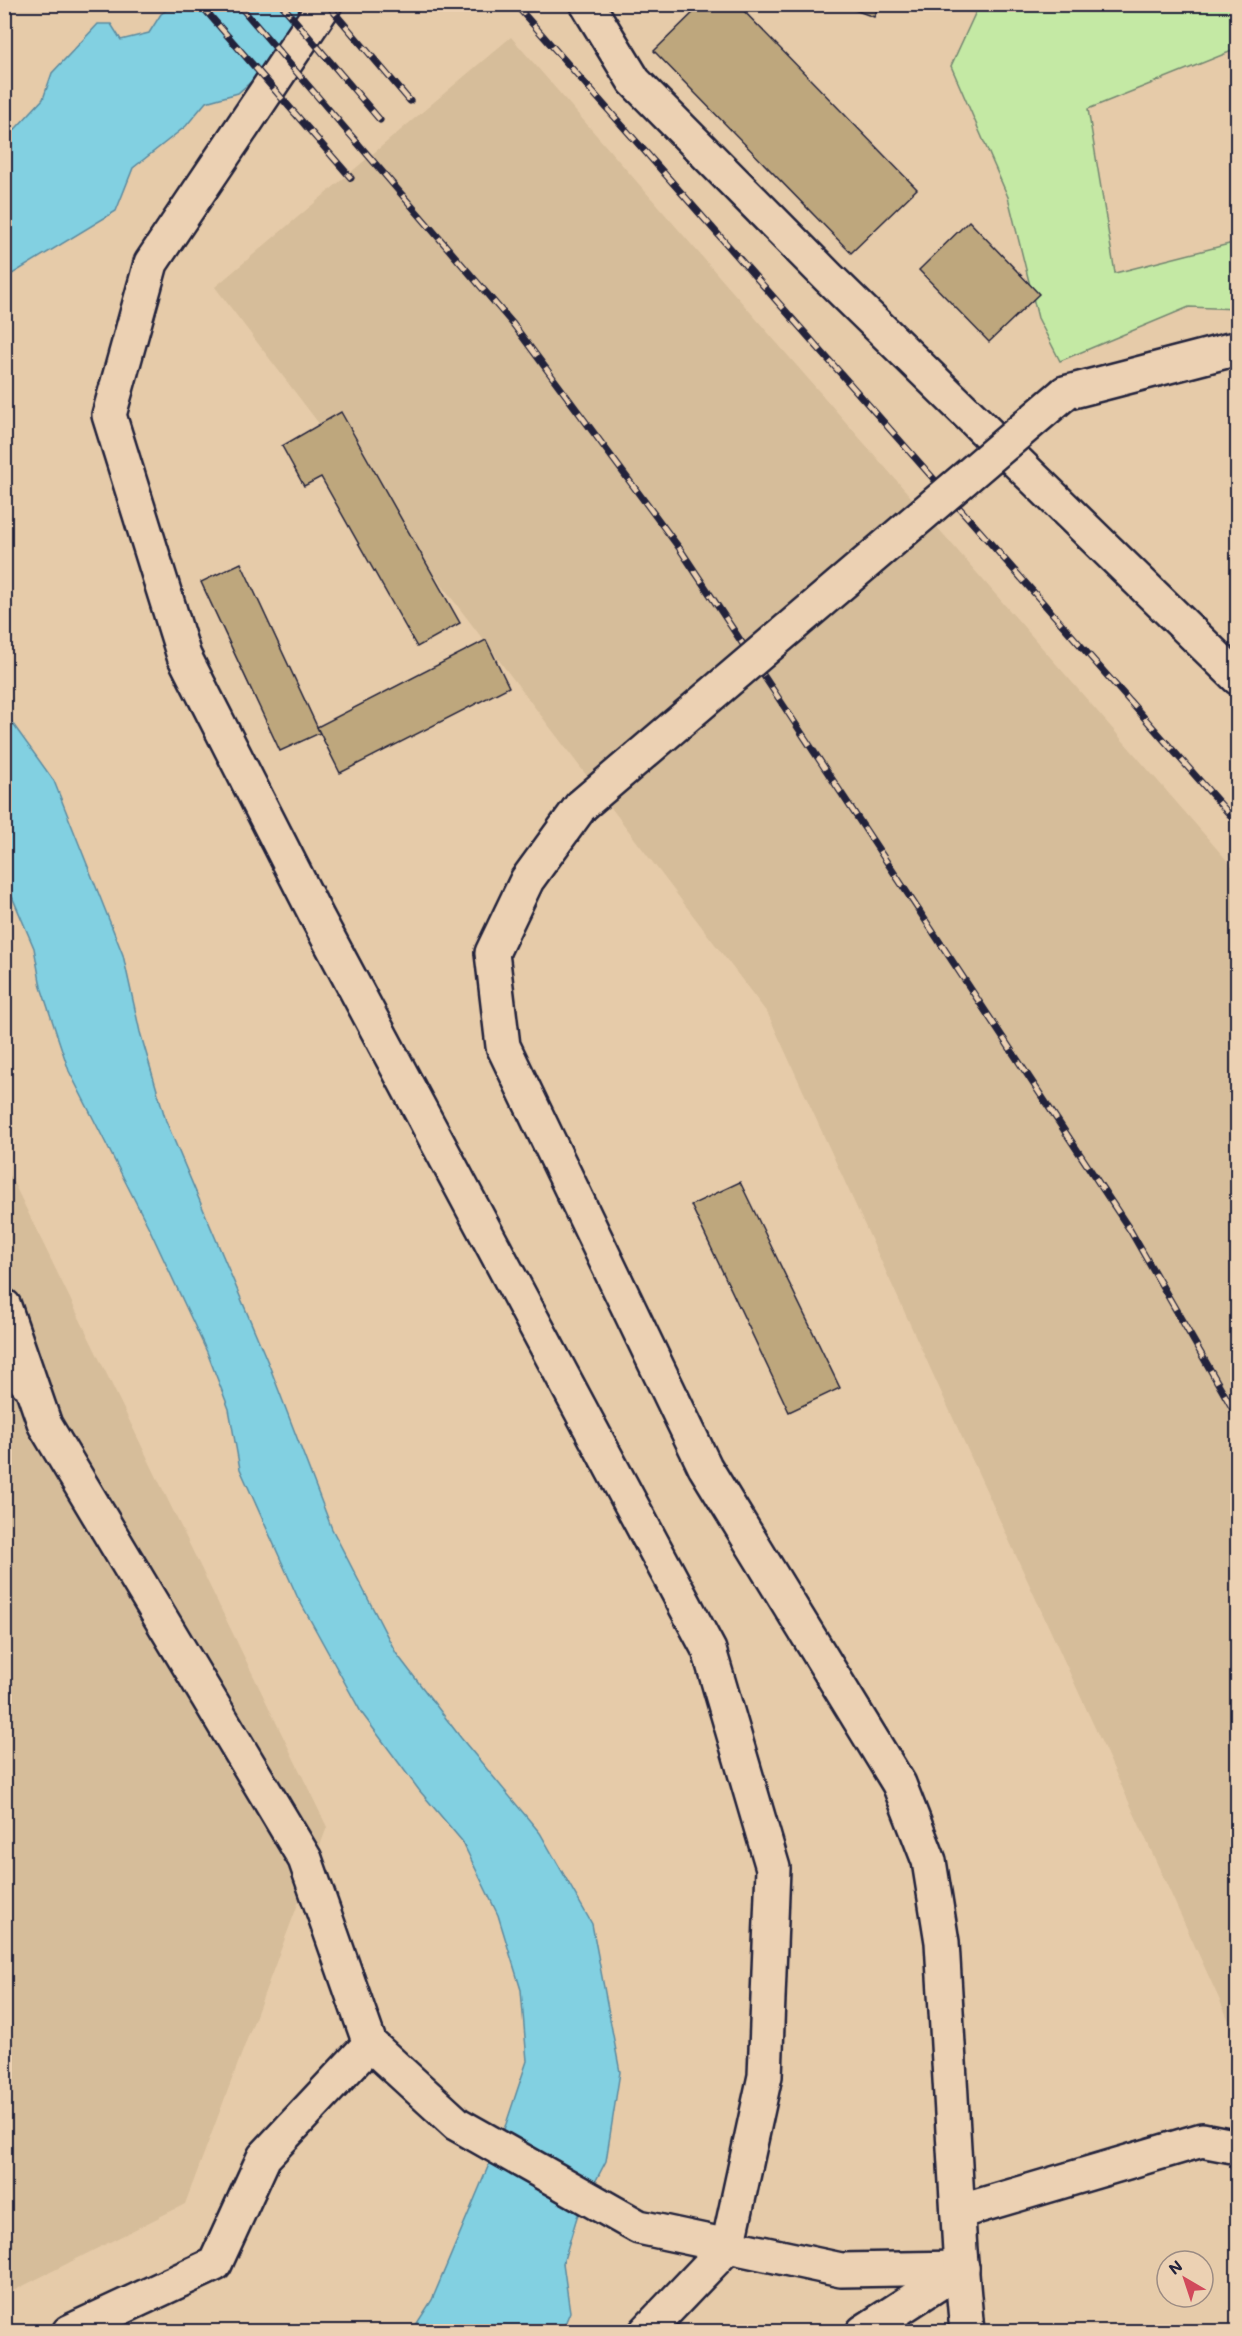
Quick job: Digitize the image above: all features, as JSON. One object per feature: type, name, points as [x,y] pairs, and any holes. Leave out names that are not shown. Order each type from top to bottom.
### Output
[{"type":"street","points":[[326,4],[151,263],[109,415],[184,656],[317,917],[709,1650],[773,1869],[765,2076],[728,2246],[646,2331]]},
{"type":"street","points":[[587,4],[634,81],[828,277],[1238,678]]},
{"type":"street","points":[[967,2331],[942,1942],[929,1861],[899,1784],[705,1467],[503,1046],[492,953],[527,879],[581,806],[1065,393],[1230,350],[1238,351]]},
{"type":"street","points":[[4,1306],[45,1425],[305,1859],[370,2044],[457,2124],[639,2227],[840,2270],[962,2268]]},
{"type":"street","points":[[69,2331],[215,2264],[264,2157],[370,2044]]},
{"type":"street","points":[[958,2212],[1202,2140],[1238,2147]]},
{"type":"street","points":[[863,2331],[962,2268]]},
{"type":"lane","points":[[4,1364],[45,1425]]},
{"type":"shaded area","points":[[511,37],[1237,872],[1237,2038],[768,1014],[215,287]]},
{"type":"shaded area","points":[[4,1163],[327,1827],[185,2204],[5,2295]]},
{"type":"green space","points":[[979,5],[1237,5],[1237,49],[1088,109],[1115,273],[1237,242],[1237,309],[1189,307],[1060,361],[1038,318],[1008,197],[951,66]]},
{"type":"water","points":[[174,5],[340,5],[238,93],[206,102],[186,126],[133,168],[116,211],[12,274],[5,284],[5,140],[43,99],[52,73],[98,24],[111,24],[121,40],[149,33],[161,14]]},
{"type":"water","points":[[4,692],[5,713],[54,781],[123,955],[140,1032],[166,1121],[269,1365],[332,1529],[396,1653],[461,1738],[540,1833],[592,1924],[620,2072],[606,2161],[577,2217],[563,2263],[570,2312],[562,2331],[412,2331],[432,2300],[506,2124],[527,2061],[521,1990],[498,1915],[462,1841],[419,1790],[361,1712],[297,1596],[240,1469],[229,1409],[207,1352],[150,1230],[69,1071],[41,987],[34,948],[5,880]]},
{"type":"building","points":[[702,4],[737,4],[917,189],[851,253],[654,51]]},
{"type":"building","points":[[838,4],[879,4],[874,17]]},
{"type":"building","points":[[969,221],[1039,294],[989,342],[919,270]]},
{"type":"building","points":[[341,412],[460,623],[417,647],[321,477],[304,486],[282,446]]},
{"type":"building","points":[[241,563],[320,733],[280,751],[201,582]]},
{"type":"building","points":[[486,640],[509,687],[340,773],[317,727]]},
{"type":"building","points":[[740,1182],[840,1388],[789,1412],[691,1205]]},
{"type":"railway","points":[[200,4],[351,178]]},
{"type":"railway","points":[[238,4],[513,324],[680,549],[1130,1230],[1238,1418]]},
{"type":"railway","points":[[281,4],[380,120]]},
{"type":"railway","points":[[327,4],[410,101]]},
{"type":"railway","points":[[515,4],[1238,824]]}]
